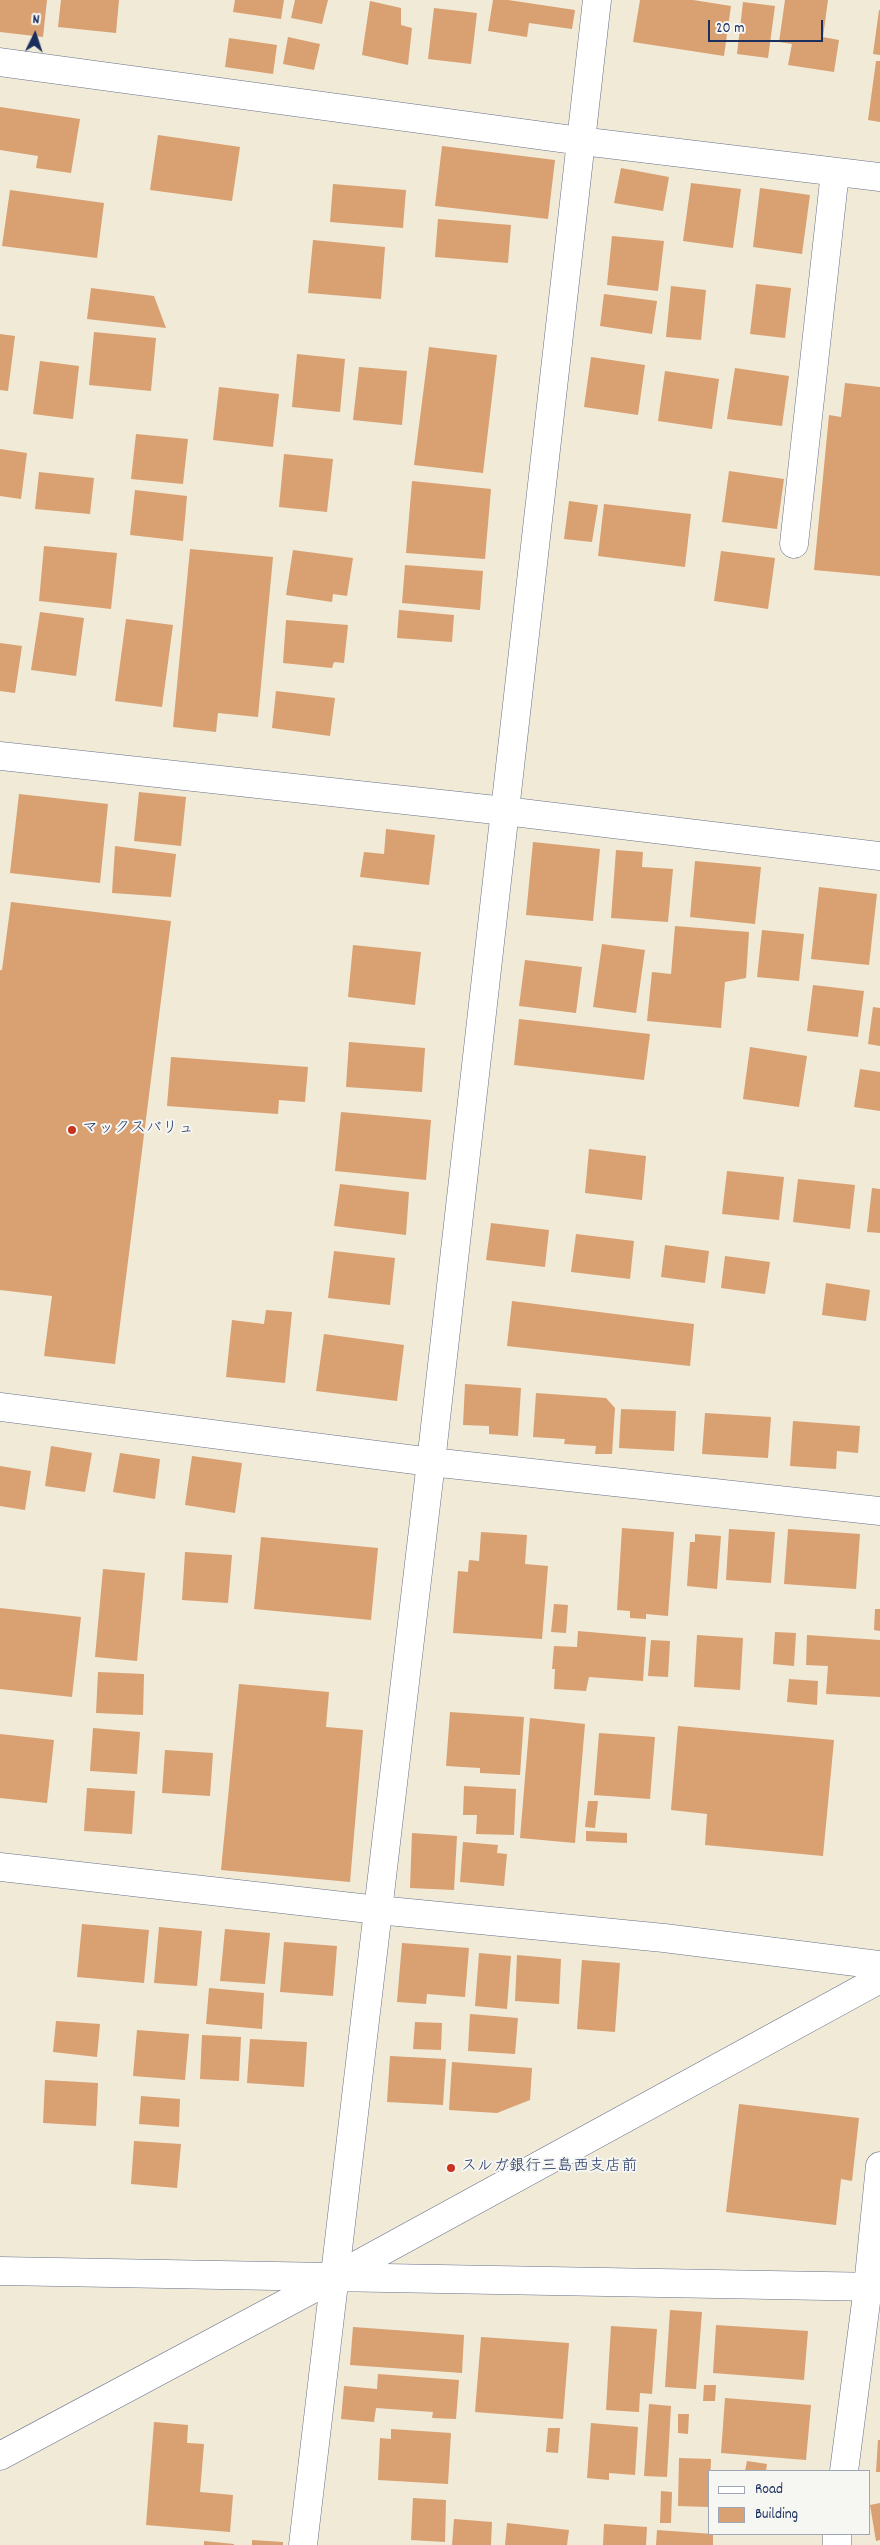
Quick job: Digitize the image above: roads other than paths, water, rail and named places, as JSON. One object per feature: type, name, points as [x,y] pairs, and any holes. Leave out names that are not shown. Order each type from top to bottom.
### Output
[{"type":"street","points":[[303,2545],[431,1462],[597,0]]},
{"type":"street","points":[[0,62],[581,141],[880,177]]},
{"type":"street","points":[[794,544],[835,172]]},
{"type":"street","points":[[0,756],[505,811],[880,856]]},
{"type":"street","points":[[0,1407],[431,1462],[880,1511]]},
{"type":"street","points":[[0,1867],[378,1910],[664,1938],[880,1965]]},
{"type":"street","points":[[0,2456],[335,2277],[880,1979]]},
{"type":"street","points":[[844,2470],[874,2287],[880,2166]]},
{"type":"street","points":[[0,2271],[874,2287]]},
{"type":"place","name":"マックスバリュ","points":[[72,1130]]},
{"type":"place","name":"スルガ銀行三島西支店前","points":[[451,2168]]}]
